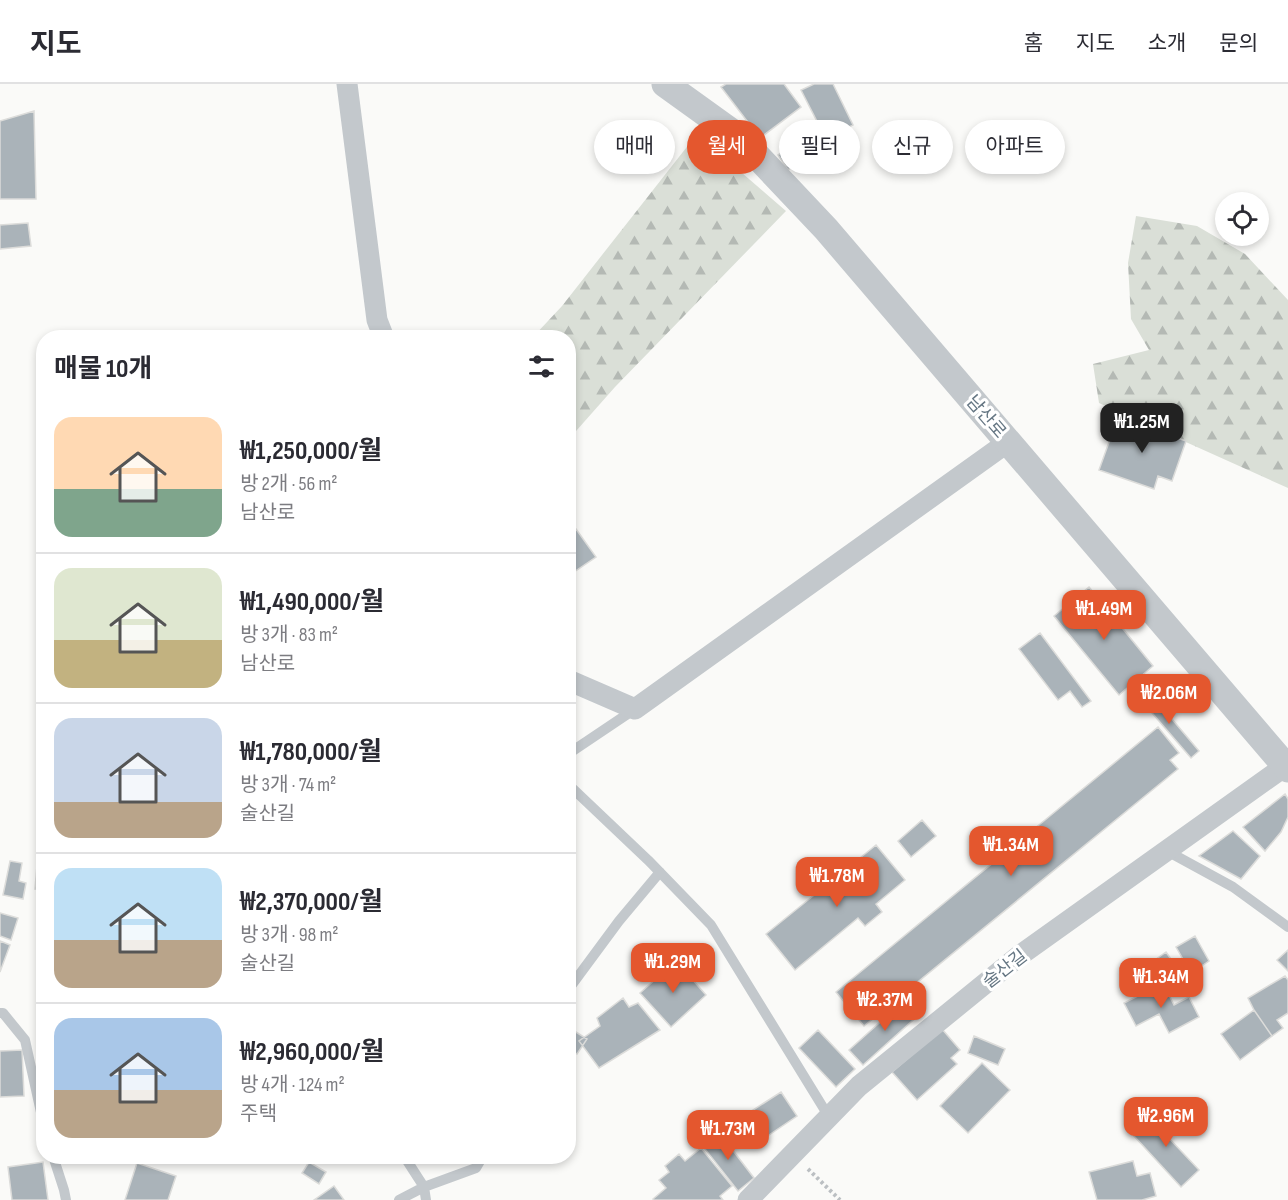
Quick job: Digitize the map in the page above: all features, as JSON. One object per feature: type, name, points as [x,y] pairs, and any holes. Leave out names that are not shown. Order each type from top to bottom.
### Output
[{"type":"street","points":[[347,84],[377,320],[381,330]]},
{"type":"street","name":"남산로","points":[[665,84],[740,138],[826,230],[1287,767]]},
{"type":"street","points":[[576,683],[635,709],[1008,442]]},
{"type":"street","name":"술산길","points":[[748,1200],[859,1086],[1019,957],[1287,767]]},
{"type":"lane","points":[[576,749],[635,709]]},
{"type":"lane","points":[[576,792],[660,872],[711,925],[829,1117]]},
{"type":"lane","points":[[1167,851],[1233,887],[1288,927]]},
{"type":"lane","points":[[576,979],[660,872]]},
{"type":"lane","points":[[0,1013],[3,1013],[25,1040],[36,1090]]},
{"type":"lane","points":[[55,1164],[66,1200]]},
{"type":"lane","points":[[409,1164],[424,1187],[426,1200]]},
{"type":"lane","points":[[399,1200],[424,1187],[476,1168],[478,1164]]},
{"type":"path","points":[[793,1154],[840,1200]]},
{"type":"green space","points":[[687,147],[687,174],[743,174],[786,211],[615,387],[576,431],[576,330],[540,330],[562,306],[666,174],[675,174],[675,162]]},
{"type":"green space","points":[[1136,216],[1197,226],[1215,236],[1215,246],[1231,246],[1245,254],[1288,300],[1288,488],[1099,403],[1093,364],[1149,350],[1131,319],[1128,263]]},
{"type":"building","points":[[726,84],[784,84],[801,107],[784,120],[779,120],[779,124],[767,133],[767,120],[746,120],[721,87]]},
{"type":"building","points":[[814,84],[833,84],[851,120],[816,120],[801,90]]},
{"type":"building","points":[[34,111],[36,199],[0,199],[0,121]]},
{"type":"building","points":[[28,223],[31,246],[0,249],[0,225]]},
{"type":"building","points":[[1118,417],[1186,441],[1172,481],[1158,476],[1154,489],[1099,470]]},
{"type":"building","points":[[576,529],[596,557],[576,571]]},
{"type":"building","points":[[1089,587],[1153,666],[1119,695],[1054,616]]},
{"type":"building","points":[[1040,633],[1091,701],[1082,707],[1070,691],[1058,700],[1019,649]]},
{"type":"building","points":[[1149,692],[1199,751],[1191,758],[1140,699]]},
{"type":"building","points":[[1158,727],[1179,753],[1170,760],[1178,769],[864,1026],[836,992]]},
{"type":"building","points":[[1285,794],[1288,799],[1288,817],[1281,832],[1265,851],[1243,827]]},
{"type":"building","points":[[922,820],[936,836],[911,857],[898,841]]},
{"type":"building","points":[[1233,831],[1260,856],[1241,879],[1199,856]]},
{"type":"building","points":[[876,845],[905,880],[876,904],[882,912],[865,926],[858,918],[795,970],[766,934]]},
{"type":"building","points":[[10,861],[22,863],[19,881],[26,883],[23,899],[3,895]]},
{"type":"building","points":[[0,913],[18,918],[11,940],[0,936]]},
{"type":"building","points":[[1195,936],[1209,961],[1191,973],[1176,947]]},
{"type":"building","points":[[0,941],[10,945],[0,972]]},
{"type":"building","points":[[1288,950],[1288,971],[1277,960]]},
{"type":"building","points":[[1166,952],[1182,975],[1170,982],[1155,960]]},
{"type":"building","points":[[676,961],[706,995],[671,1027],[640,993]]},
{"type":"building","points":[[1285,976],[1288,980],[1288,1013],[1277,1020],[1283,1028],[1272,1036],[1248,998]]},
{"type":"building","points":[[1163,983],[1174,1005],[1189,997],[1199,1017],[1169,1033],[1159,1014],[1136,1026],[1124,1003]]},
{"type":"building","points":[[623,998],[629,1007],[638,1003],[660,1030],[599,1068],[579,1041],[600,1026],[597,1018]]},
{"type":"building","points":[[907,998],[921,1013],[863,1065],[849,1050]]},
{"type":"building","points":[[1254,1010],[1272,1036],[1240,1060],[1221,1034]]},
{"type":"building","points":[[942,1029],[960,1050],[951,1058],[957,1064],[917,1100],[892,1072]]},
{"type":"building","points":[[818,1030],[855,1069],[836,1087],[799,1048]]},
{"type":"building","points":[[576,1032],[587,1039],[576,1053]]},
{"type":"building","points":[[974,1036],[1005,1049],[998,1065],[968,1053]]},
{"type":"building","points":[[22,1050],[24,1096],[0,1097],[0,1051]]},
{"type":"building","points":[[982,1063],[1010,1090],[968,1133],[940,1106]]},
{"type":"building","points":[[781,1092],[797,1116],[766,1137],[750,1112]]},
{"type":"building","points":[[1163,1109],[1177,1124],[1166,1135],[1199,1170],[1181,1187],[1134,1136]]},
{"type":"building","points":[[718,1131],[754,1178],[738,1191],[701,1144]]},
{"type":"building","points":[[701,1148],[732,1186],[720,1196],[723,1200],[654,1200],[666,1188],[659,1180],[669,1172],[665,1166],[679,1154],[685,1161]]},
{"type":"building","points":[[1133,1161],[1137,1176],[1150,1173],[1156,1196],[1142,1200],[1097,1200],[1089,1172]]},
{"type":"building","points":[[43,1164],[48,1200],[12,1200],[8,1167]]},
{"type":"building","points":[[137,1164],[176,1176],[168,1200],[125,1200]]},
{"type":"building","points":[[308,1164],[312,1164],[326,1172],[319,1184],[302,1173]]},
{"type":"building","points":[[334,1186],[344,1200],[314,1200]]}]
